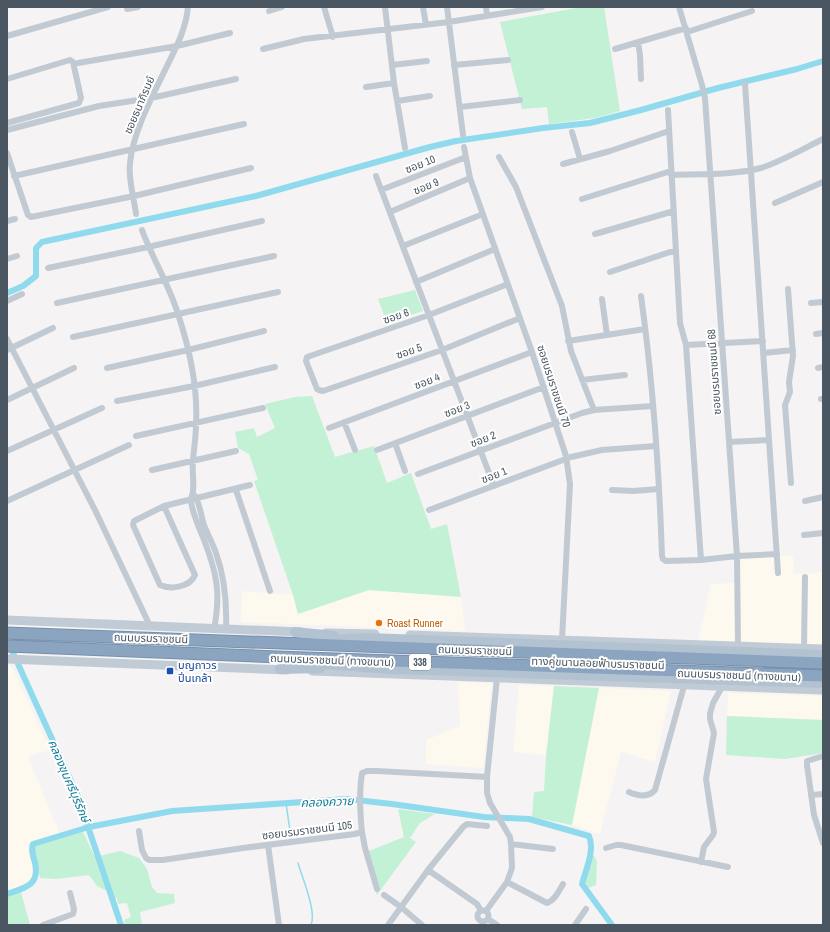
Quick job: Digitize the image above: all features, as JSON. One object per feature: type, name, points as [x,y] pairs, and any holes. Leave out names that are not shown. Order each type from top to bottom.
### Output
[{"type":"highway","name":"ถนนบรมราชชนนี","points":[[7,633],[823,663]]},
{"type":"highway","name":"ถนนบรมราชชนนี","points":[[12,647],[278,658],[823,676]]},
{"type":"main road","points":[[7,620],[226,630],[823,649]]},
{"type":"main road","points":[[295,632],[315,635],[368,638]]},
{"type":"main road","name":"ทางคู่ขนานลอยฟ้าบรมราชชนนี","points":[[281,643],[368,638],[440,642],[823,655]]},
{"type":"main road","name":"ทางคู่ขนานลอยฟ้าบรมราชชนนี","points":[[278,658],[356,667],[823,683]]},
{"type":"main road","name":"ถนนบรมราชชนนี (ทางขนาน)","points":[[8,659],[684,686],[823,690]]},
{"type":"main road","points":[[280,669],[356,667]]},
{"type":"street","points":[[7,36],[108,7]]},
{"type":"street","points":[[127,9],[138,7]]},
{"type":"street","name":"ซอยธนาภิรมย์","points":[[136,214],[129,172],[132,149],[151,98],[177,46],[185,26],[188,7]]},
{"type":"street","points":[[270,11],[282,7]]},
{"type":"street","points":[[324,7],[333,36]]},
{"type":"street","points":[[385,7],[394,83],[404,148]]},
{"type":"street","points":[[423,7],[426,25]]},
{"type":"street","points":[[447,7],[463,135]]},
{"type":"street","points":[[486,7],[488,16]]},
{"type":"street","points":[[263,48],[304,39],[449,22],[488,16],[524,8],[542,7]]},
{"type":"street","name":"ซอยบรมราชชนนี 68","points":[[679,7],[705,98],[737,556],[738,646]]},
{"type":"street","points":[[615,49],[752,11]]},
{"type":"street","points":[[78,63],[177,46],[230,33]]},
{"type":"street","points":[[638,42],[641,79]]},
{"type":"street","points":[[7,79],[70,60],[73,62],[81,98],[79,103],[7,123]]},
{"type":"street","points":[[454,66],[508,60]]},
{"type":"street","points":[[392,66],[427,61]]},
{"type":"street","points":[[7,130],[99,106],[151,98],[236,79]]},
{"type":"street","points":[[366,87],[394,83]]},
{"type":"street","points":[[745,84],[778,573]]},
{"type":"street","points":[[397,101],[430,96]]},
{"type":"street","points":[[460,107],[520,100]]},
{"type":"street","points":[[668,110],[680,323],[686,345],[701,560]]},
{"type":"street","points":[[14,176],[244,124]]},
{"type":"street","points":[[563,164],[610,151],[669,131]]},
{"type":"street","points":[[572,132],[580,159]]},
{"type":"street","points":[[582,199],[671,173],[710,174],[752,170],[770,164],[823,139]]},
{"type":"street","name":"ซอยบรมราชชนนี 70","points":[[464,147],[470,178],[532,352],[567,458],[570,484],[562,640]]},
{"type":"street","points":[[7,153],[28,215],[31,217],[134,196],[251,168]]},
{"type":"street","points":[[499,156],[516,187],[562,306],[568,340],[594,410]]},
{"type":"street","name":"ซอย 10","points":[[381,190],[466,157]]},
{"type":"street","points":[[376,176],[494,486]]},
{"type":"street","name":"ซอย 9","points":[[390,212],[470,178]]},
{"type":"street","points":[[775,203],[822,183]]},
{"type":"street","points":[[595,234],[674,211]]},
{"type":"street","points":[[403,246],[483,214]]},
{"type":"street","points":[[7,221],[15,219]]},
{"type":"street","points":[[48,268],[262,221]]},
{"type":"street","points":[[142,230],[148,247],[165,280],[179,315],[188,350],[194,386],[196,423],[193,462],[194,497],[200,530],[213,561],[218,590],[218,608],[214,629]]},
{"type":"street","points":[[416,282],[495,249]]},
{"type":"street","points":[[610,272],[676,250]]},
{"type":"street","points":[[7,259],[17,256]]},
{"type":"street","points":[[58,303],[274,256]]},
{"type":"street","name":"ซอย 6","points":[[312,375],[306,360],[308,357],[429,315],[508,284]]},
{"type":"street","points":[[788,289],[793,350],[790,392],[785,405],[791,483]]},
{"type":"street","points":[[73,337],[179,315],[278,292]]},
{"type":"street","points":[[7,301],[22,294]]},
{"type":"street","points":[[641,296],[646,329],[653,406],[663,559],[666,561],[701,560],[777,554]]},
{"type":"street","points":[[602,299],[607,335]]},
{"type":"street","points":[[811,304],[823,302]]},
{"type":"street","name":"ซอย 5","points":[[312,375],[317,389],[323,391],[442,350],[520,318]]},
{"type":"street","points":[[9,349],[53,328]]},
{"type":"street","points":[[568,340],[646,329]]},
{"type":"street","points":[[107,368],[264,331]]},
{"type":"street","points":[[816,334],[823,333]]},
{"type":"street","points":[[7,340],[9,349],[32,388],[75,470],[150,626]]},
{"type":"street","points":[[686,345],[763,341]]},
{"type":"street","points":[[764,352],[793,350]]},
{"type":"street","name":"ซอย 4","points":[[329,428],[532,352]]},
{"type":"street","points":[[117,401],[194,386],[275,367]]},
{"type":"street","points":[[7,400],[74,368]]},
{"type":"street","points":[[582,380],[625,375]]},
{"type":"street","name":"ซอย 3","points":[[377,450],[544,387]]},
{"type":"street","name":"ซอย 2","points":[[418,474],[594,410],[653,406]]},
{"type":"street","points":[[7,451],[102,408]]},
{"type":"street","points":[[136,436],[263,408]]},
{"type":"street","points":[[344,422],[355,450]]},
{"type":"street","points":[[729,442],[769,440]]},
{"type":"street","points":[[395,443],[405,471]]},
{"type":"street","points":[[7,501],[129,445]]},
{"type":"street","name":"ซอย 1","points":[[429,510],[567,458],[602,450],[656,446]]},
{"type":"street","points":[[152,470],[193,462],[236,451]]},
{"type":"street","points":[[164,506],[195,576],[184,586],[165,587],[160,585],[133,522],[135,519],[164,506],[194,497],[236,490],[250,485]]},
{"type":"street","points":[[612,490],[659,489]]},
{"type":"street","points":[[236,490],[270,591]]},
{"type":"street","points":[[194,497],[220,566],[227,608],[226,630]]},
{"type":"street","points":[[805,501],[823,497]]},
{"type":"street","points":[[804,535],[823,532]]},
{"type":"street","points":[[804,648],[805,577]]},
{"type":"street","points":[[218,608],[227,608]]},
{"type":"street","points":[[488,919],[478,922],[478,914],[483,911],[507,882],[512,868],[511,844],[506,831],[490,803],[488,793],[487,777],[497,678]]},
{"type":"street","points":[[629,792],[638,796],[645,796],[652,794],[655,790],[684,686]]},
{"type":"street","points":[[701,862],[704,847],[714,832],[706,779],[714,733],[710,720],[711,708],[722,687]]},
{"type":"street","points":[[823,756],[807,761],[814,815],[823,843]]},
{"type":"street","name":"ซอยบรมราชชนนี 105","points":[[139,831],[142,850],[146,858],[149,860],[163,860],[362,832],[362,773],[368,771],[487,777]]},
{"type":"street","points":[[811,795],[823,794]]},
{"type":"street","points":[[388,925],[428,870],[467,824],[487,826]]},
{"type":"street","points":[[362,832],[377,889]]},
{"type":"street","points":[[511,844],[553,849]]},
{"type":"street","points":[[268,845],[279,925]]},
{"type":"street","points":[[606,848],[621,845],[728,867]]},
{"type":"street","points":[[428,870],[477,904],[489,915],[488,919],[496,925]]},
{"type":"street","points":[[507,882],[547,903],[551,902],[563,884]]},
{"type":"street","points":[[43,925],[73,914],[74,909],[70,894]]},
{"type":"street","points":[[384,895],[422,925]]},
{"type":"street","points":[[574,925],[586,909]]},
{"type":"shaded area","points":[[793,555],[794,574],[822,572],[823,647],[698,642],[711,584],[736,582],[734,560]]},
{"type":"shaded area","points":[[369,590],[461,597],[465,631],[241,622],[242,591],[293,595],[298,614]]},
{"type":"shaded area","points":[[7,666],[12,667],[50,750],[28,756],[60,835],[27,843],[35,873],[32,880],[27,885],[7,891]]},
{"type":"shaded area","points":[[458,682],[492,683],[483,768],[426,764],[426,740],[460,726]]},
{"type":"shaded area","points":[[519,685],[554,686],[546,756],[513,752]]},
{"type":"shaded area","points":[[599,688],[671,691],[655,762],[621,752],[600,834],[572,825]]},
{"type":"shaded area","points":[[728,693],[823,696],[823,720],[727,716]]},
{"type":"green space","points":[[582,7],[604,7],[620,111],[595,118],[549,124],[547,107],[522,109],[500,22]]},
{"type":"green space","points":[[415,290],[423,311],[387,323],[378,299]]},
{"type":"green space","points":[[312,396],[335,457],[374,446],[387,483],[411,473],[431,529],[447,524],[461,597],[369,590],[298,614],[293,595],[254,481],[258,480],[249,454],[238,448],[235,432],[254,428],[257,437],[275,428],[265,404],[295,397]]},
{"type":"green space","points":[[554,686],[599,688],[572,825],[532,817],[534,792],[544,791],[546,756]]},
{"type":"green space","points":[[727,716],[823,720],[823,753],[785,759],[726,755]]},
{"type":"green space","points":[[398,809],[435,814],[420,823],[410,838],[416,842],[377,895],[364,853],[404,837]]},
{"type":"green space","points":[[83,832],[95,857],[120,851],[139,858],[147,869],[152,887],[157,893],[174,894],[175,903],[140,912],[142,925],[125,925],[124,920],[131,917],[127,903],[118,904],[117,898],[110,901],[107,891],[97,886],[89,875],[56,879],[40,878],[34,851],[36,845]]},
{"type":"green space","points":[[594,855],[597,862],[596,885],[588,888],[585,883],[590,860]]},
{"type":"green space","points":[[21,892],[30,925],[7,925],[7,896]]},
{"type":"waterway","points":[[7,293],[23,286],[36,276],[36,248],[42,242],[256,196],[456,141],[543,128],[590,123],[823,61]]},
{"type":"waterway","name":"คลองขุนศรีบุรีรักษ์","points":[[9,644],[77,794],[121,925]]},
{"type":"waterway","name":"คลองควาย","points":[[7,894],[20,890],[33,881],[36,870],[32,851],[33,844],[89,827],[172,811],[347,799],[484,817],[529,819],[589,836],[591,847],[588,866],[582,884],[612,925]]},
{"type":"waterway","points":[[286,803],[291,838]]},
{"type":"waterway","points":[[298,863],[311,903],[311,925]]},
{"type":"place","name":"Roast Runner","points":[[379,623]]},
{"type":"place","name":"บุญถาวร ปิ่นเกล้า","points":[[170,671]]}]
